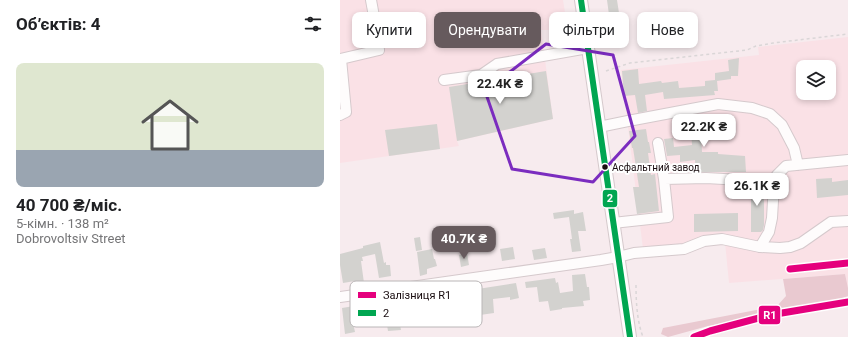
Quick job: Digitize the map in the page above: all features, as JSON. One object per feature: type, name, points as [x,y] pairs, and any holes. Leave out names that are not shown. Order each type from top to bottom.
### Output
[{"type":"main road","points":[[581,0],[583,12]]},
{"type":"main road","points":[[588,48],[630,337]]},
{"type":"street","points":[[340,115],[346,112],[341,59],[379,50],[371,0]]},
{"type":"street","points":[[444,80],[481,75],[497,64],[588,48]]},
{"type":"street","points":[[599,127],[628,120],[718,104],[752,108],[770,114],[782,125],[794,148],[798,164]]},
{"type":"street","points":[[613,223],[668,217],[658,143]]},
{"type":"street","points":[[760,247],[769,232],[772,218],[774,184],[777,175],[786,166],[848,160]]},
{"type":"street","points":[[664,179],[706,178],[740,180]]},
{"type":"street","points":[[451,281],[618,257],[634,253],[684,249],[704,241],[722,239],[760,247],[790,247],[801,243],[831,222],[848,221]]},
{"type":"street","points":[[340,297],[350,296]]},
{"type":"path","points":[[606,71],[630,63],[747,50],[756,46],[767,44],[848,34]]},
{"type":"path","points":[[636,284],[640,330],[643,337]]},
{"type":"highlighted area","points":[[546,44],[613,55],[635,136],[593,182],[512,169],[485,91]]},
{"type":"shaded area","points":[[340,0],[563,0],[565,12],[549,12],[549,30],[541,30],[553,119],[457,141],[459,146],[340,163]]},
{"type":"shaded area","points":[[848,37],[848,288],[845,274],[729,283],[725,242],[643,249],[621,70],[759,55],[758,47]]},
{"type":"shaded area","points":[[845,274],[848,296],[840,299],[708,326],[668,337],[661,334],[663,328],[777,306],[786,296],[783,279]]},
{"type":"building","points":[[607,0],[617,0],[619,12],[609,12]]},
{"type":"building","points":[[739,58],[738,76],[731,76],[731,79],[717,81],[718,91],[714,91],[715,95],[664,99],[663,92],[645,95],[647,111],[638,113],[635,95],[624,96],[622,71],[638,69],[639,84],[661,81],[662,83],[678,81],[679,88],[705,86],[705,81],[715,80],[715,73],[729,71],[728,60]]},
{"type":"building","points":[[546,71],[553,119],[457,141],[449,87]]},
{"type":"building","points":[[717,117],[718,137],[701,138],[702,152],[718,152],[718,154],[745,156],[746,172],[695,172],[695,160],[680,162],[680,155],[667,156],[664,139],[673,138],[674,147],[692,145],[691,130],[673,132],[672,122]]},
{"type":"building","points":[[437,124],[440,149],[389,156],[385,130]]},
{"type":"building","points":[[646,129],[651,153],[648,153],[651,175],[655,174],[659,211],[637,214],[633,187],[639,187],[629,131]]},
{"type":"building","points":[[832,178],[832,182],[848,180],[848,195],[817,198],[816,179]]},
{"type":"building","points":[[764,182],[763,230],[761,232],[751,232],[751,183]]},
{"type":"building","points":[[574,210],[574,214],[583,212],[586,231],[578,231],[581,251],[572,252],[569,217],[554,219],[553,213]]},
{"type":"building","points":[[738,213],[738,231],[694,232],[694,214]]},
{"type":"building","points":[[420,237],[422,250],[416,251],[414,238]]},
{"type":"building","points":[[380,242],[384,263],[386,262],[386,265],[390,265],[391,276],[379,278],[375,254],[362,257],[363,261],[361,261],[364,281],[350,281],[343,283],[340,254],[363,248],[363,246]]},
{"type":"building","points":[[513,247],[515,259],[502,261],[500,249]]},
{"type":"building","points":[[545,248],[547,258],[534,260],[532,250]]},
{"type":"building","points":[[432,249],[437,266],[427,269],[427,274],[420,276],[417,252]]},
{"type":"building","points":[[467,253],[469,265],[461,267],[459,255]]},
{"type":"building","points":[[585,274],[587,287],[589,287],[590,300],[583,301],[584,306],[562,308],[550,311],[548,301],[539,302],[537,287],[526,288],[525,282],[555,278],[556,283],[558,282],[560,293],[573,291],[572,275]]},
{"type":"building","points":[[516,283],[519,298],[510,300],[510,297],[493,299],[494,313],[482,315],[482,288]]},
{"type":"building","points":[[350,307],[350,327],[354,327],[355,332],[345,334],[342,308]]},
{"type":"building","points":[[387,327],[400,327],[401,330],[388,331]]},
{"type":"rail line","name":"R1","points":[[790,269],[848,263]]},
{"type":"rail line","name":"R1","points":[[694,337],[710,331],[770,315],[848,302]]},
{"type":"transit line","name":"2","points":[[581,0],[630,337]]},
{"type":"place","name":"Асфальтний завод","points":[[605,167]]}]
